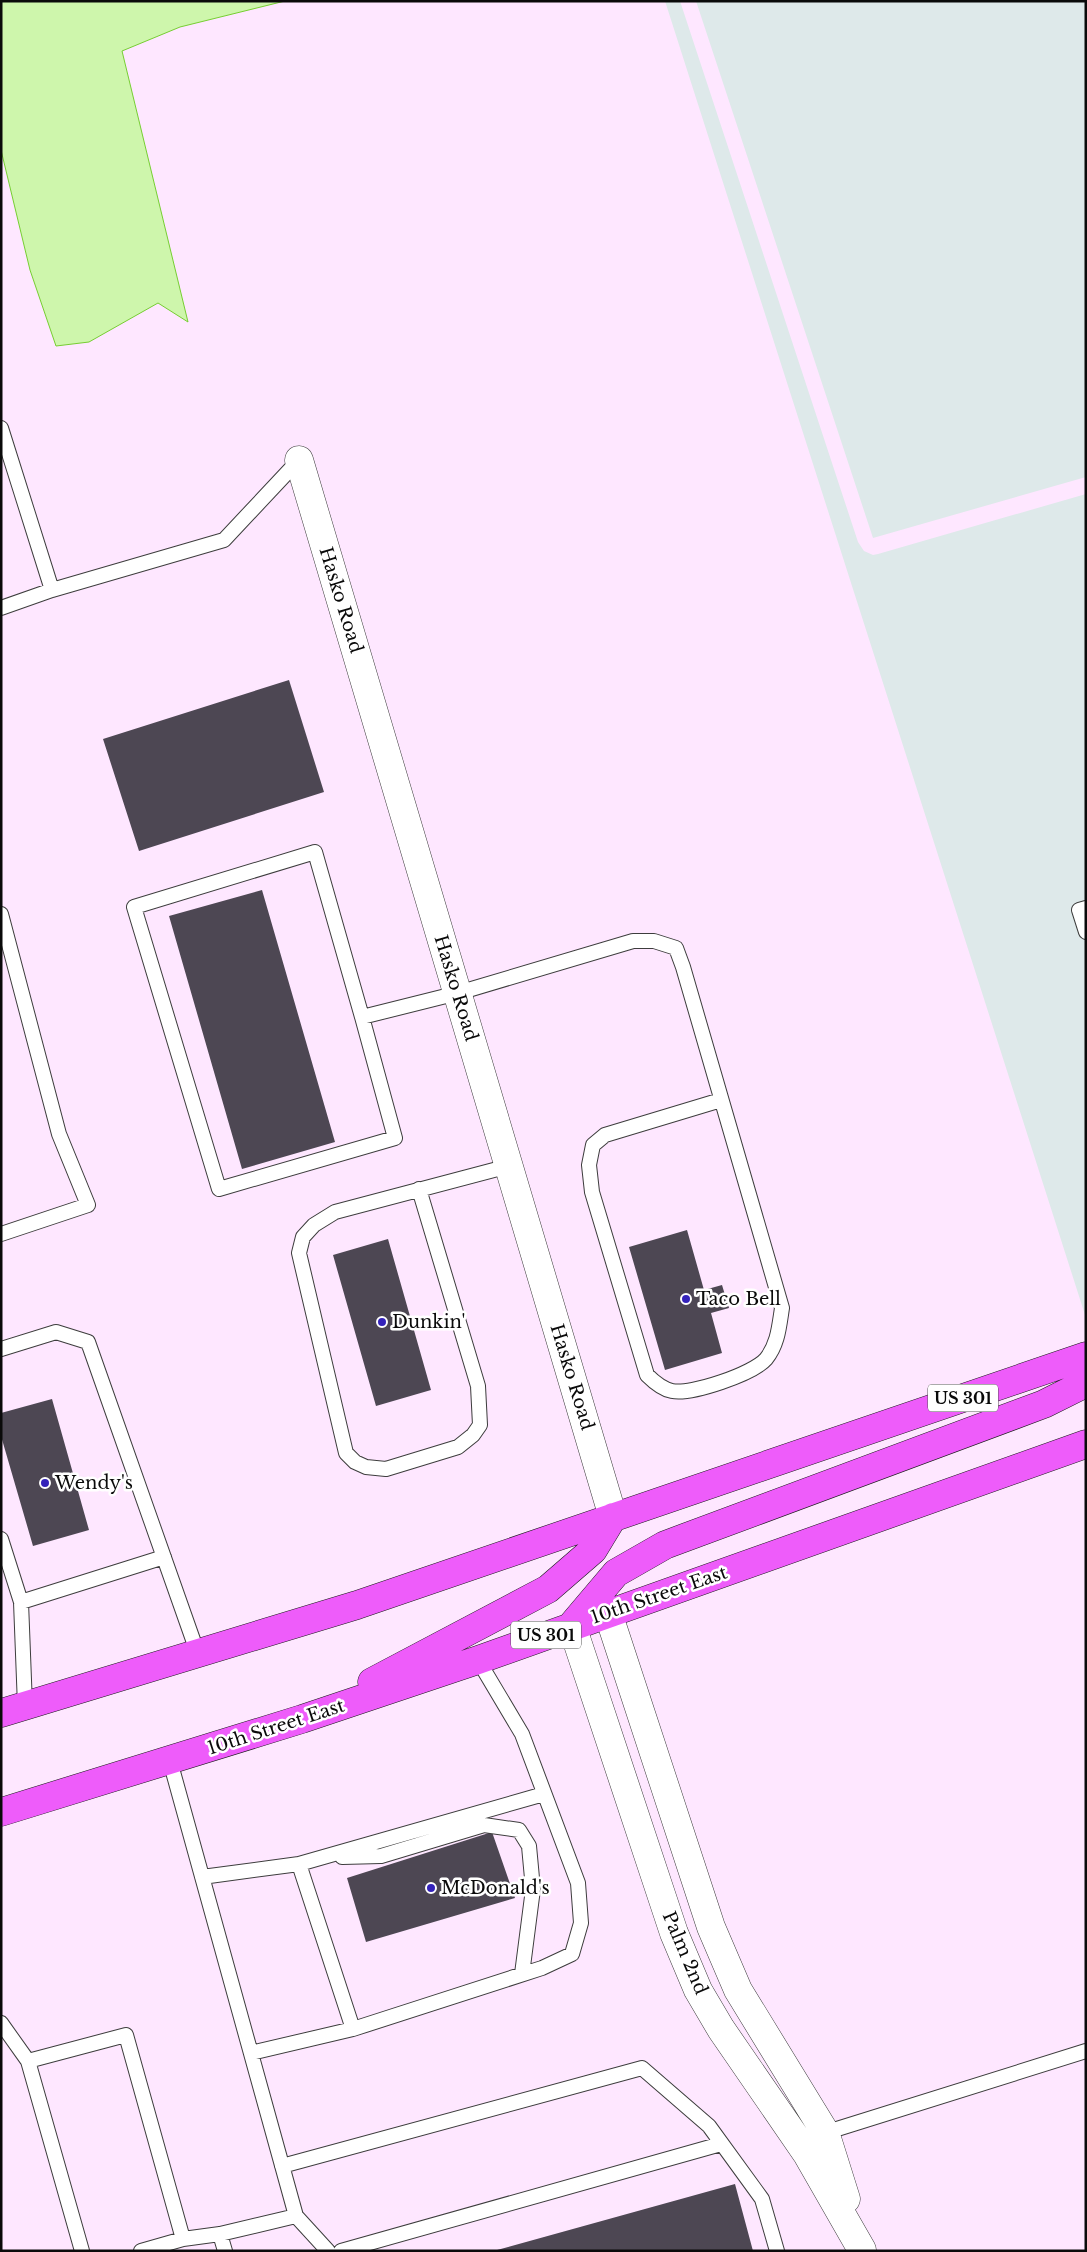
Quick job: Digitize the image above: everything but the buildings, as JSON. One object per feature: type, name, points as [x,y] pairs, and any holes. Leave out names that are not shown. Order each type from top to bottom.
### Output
[{"type":"main road","name":"US 301","points":[[13,1710],[357,1605],[1086,1356]]},
{"type":"main road","points":[[572,1626],[616,1573],[664,1545],[1044,1404],[1086,1383]]},
{"type":"main road","name":"10th Street East","points":[[1,1812],[302,1719],[478,1660],[1086,1444]]},
{"type":"main road","points":[[302,1719],[548,1589],[593,1550],[613,1517]]},
{"type":"street","name":"Hasko Road","points":[[299,460],[613,1517]]},
{"type":"street","name":"Palm 2nd","points":[[608,1613],[711,1927],[738,1990],[825,2132],[862,2250]]},
{"type":"street","name":"Palm 2nd","points":[[572,1626],[674,1933],[698,1990],[721,2029],[800,2144],[862,2250]]},
{"type":"lane","points":[[1,428],[52,590]]},
{"type":"lane","points":[[1,608],[52,590],[224,540],[299,460]]},
{"type":"lane","points":[[315,852],[362,1017],[395,1138],[219,1189],[134,907],[315,852]]},
{"type":"lane","points":[[1086,908],[1079,910],[1086,932]]},
{"type":"lane","points":[[1,914],[59,1134],[88,1205],[1,1234]]},
{"type":"lane","points":[[362,1017],[458,992],[633,941],[654,941],[676,948],[722,1100],[782,1308],[778,1339],[765,1360],[742,1376],[699,1388],[674,1392],[657,1385],[647,1375],[592,1192],[589,1165],[593,1145],[604,1135],[722,1100]]},
{"type":"lane","points":[[419,1189],[478,1386],[480,1425],[473,1435],[458,1447],[386,1469],[366,1467],[355,1462],[346,1453],[299,1253],[303,1237],[314,1225],[335,1212],[419,1189],[509,1166]]},
{"type":"lane","points":[[1,1349],[56,1332],[88,1342],[198,1654]]},
{"type":"lane","points":[[1,1539],[20,1602],[13,1710]]},
{"type":"lane","points":[[20,1602],[164,1557]]},
{"type":"lane","points":[[250,2053],[353,2029],[522,1974],[572,1954],[581,1923],[578,1883],[522,1734],[478,1660]]},
{"type":"lane","points":[[170,1761],[296,2216],[328,2251]]},
{"type":"lane","points":[[202,1876],[299,1864],[544,1794]]},
{"type":"lane","points":[[322,1857],[381,1856],[484,1825],[518,1830],[529,1846],[534,1889],[522,1974]]},
{"type":"lane","points":[[299,1864],[353,2029]]},
{"type":"lane","points":[[1,2023],[28,2061],[82,2251]]},
{"type":"lane","points":[[28,2061],[126,2035],[183,2239]]},
{"type":"lane","points":[[800,2144],[825,2132],[1086,2051]]},
{"type":"lane","points":[[282,2166],[642,2068],[709,2126],[762,2199],[777,2251]]},
{"type":"lane","points":[[340,2251],[722,2144]]},
{"type":"lane","points":[[142,2251],[183,2239],[220,2234],[296,2216]]},
{"type":"lane","points":[[220,2234],[225,2251]]},
{"type":"shaded area","points":[[1,1],[285,1],[180,27],[122,51],[188,322],[158,303],[89,342],[56,346],[30,270],[1,150]]},
{"type":"shaded area","points":[[665,1],[680,1],[858,542],[864,551],[873,555],[878,554],[1086,494],[1086,1318]]},
{"type":"shaded area","points":[[696,1],[1086,1],[1086,477],[873,538]]},
{"type":"place","name":"Taco Bell","points":[[686,1299]]},
{"type":"place","name":"Dunkin'","points":[[382,1322]]},
{"type":"place","name":"Wendy's","points":[[45,1483]]},
{"type":"place","name":"McDonald's","points":[[431,1888]]}]
